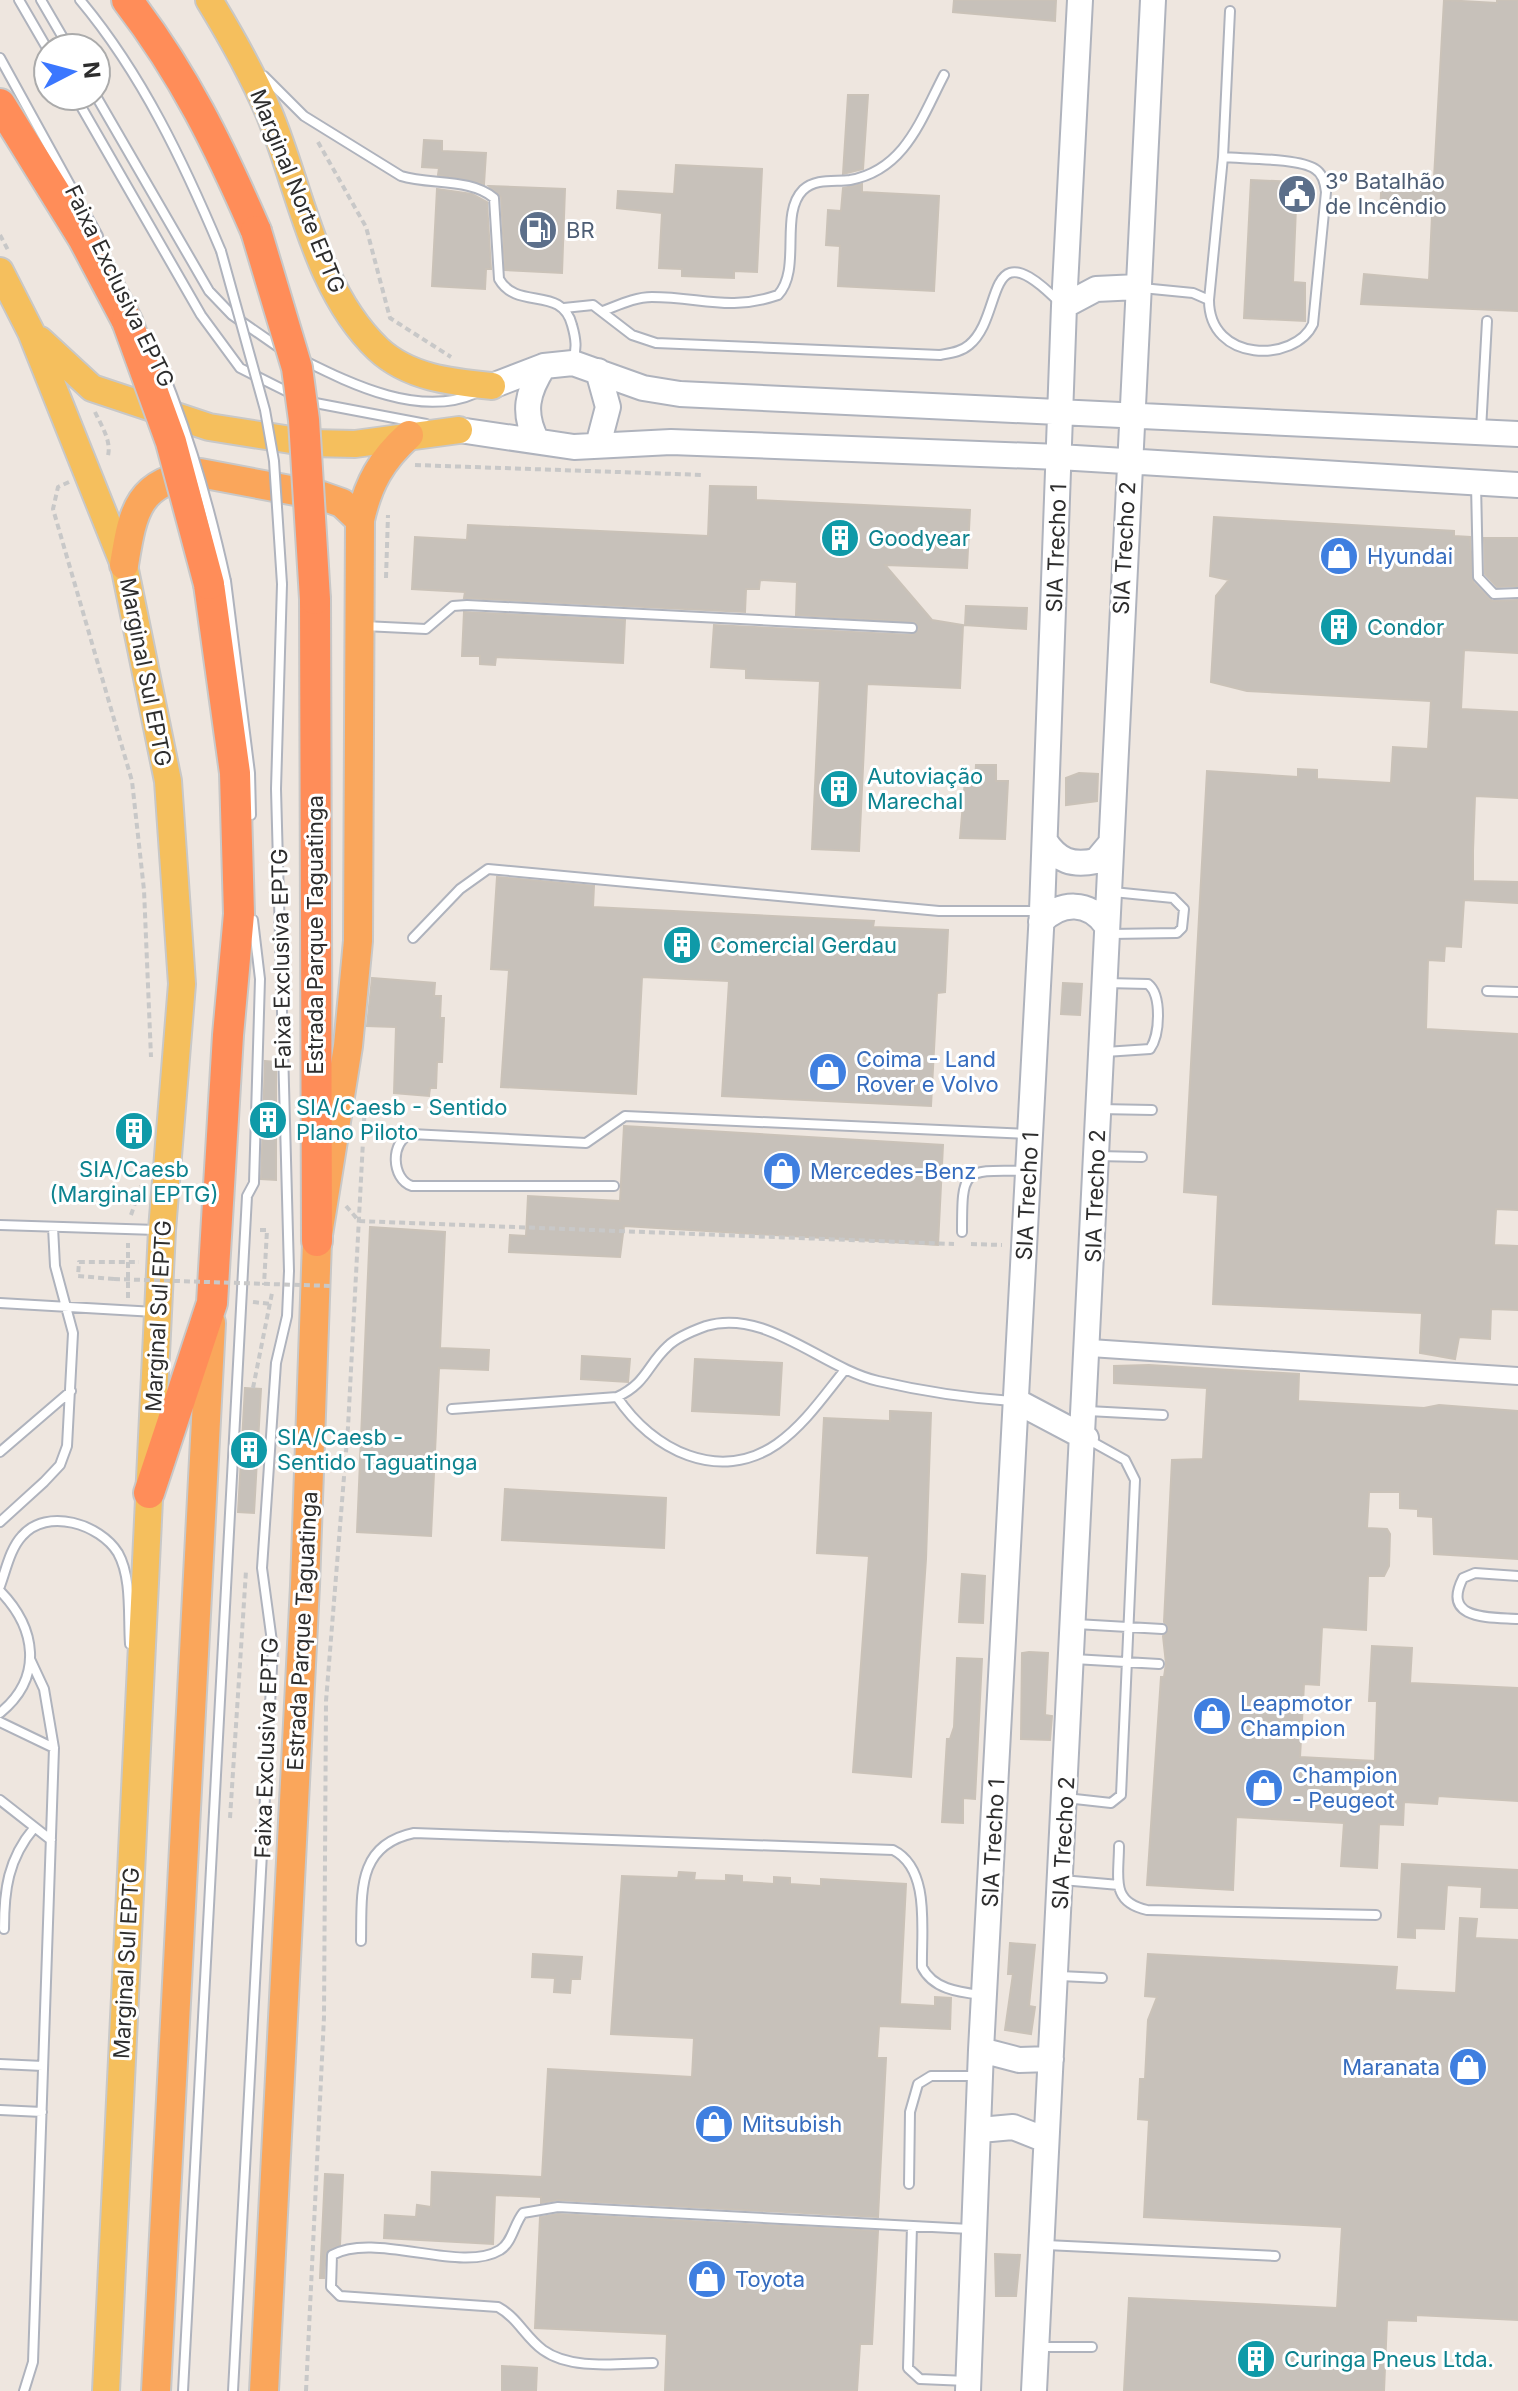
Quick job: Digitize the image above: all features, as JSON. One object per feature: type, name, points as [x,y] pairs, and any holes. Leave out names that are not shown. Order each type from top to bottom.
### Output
[{"type":"highway","name":"Estrada Parque Taguatinga","points":[[127,0],[187,84],[211,128],[256,231],[297,368],[304,420],[315,599],[317,1241],[305,1586],[264,2391]]},
{"type":"highway","points":[[0,104],[133,319],[218,582],[240,844],[239,914],[228,1035],[212,1303],[156,2391]]},
{"type":"highway","points":[[317,1241],[348,1046],[358,941],[360,520],[366,491],[376,472],[389,453],[409,435]]},
{"type":"highway","points":[[124,565],[131,519],[142,499],[168,479],[188,474],[200,473],[322,496],[342,503],[360,520]]},
{"type":"highway","points":[[149,1493],[212,1303]]},
{"type":"main road","name":"Marginal Norte EPTG","points":[[209,0],[236,44],[269,113],[327,271],[363,331],[380,351],[437,380],[492,386],[544,366]]},
{"type":"main road","name":"SIA Trecho 1","points":[[968,2386],[981,2050],[1045,841],[1064,306],[1080,0]]},
{"type":"main road","name":"SIA Trecho 2","points":[[1034,2391],[1086,1438],[1103,983],[1153,0]]},
{"type":"main road","name":"Marginal Sul EPTG","points":[[7,266],[124,565],[168,781],[182,984],[162,1230],[106,2391]]},
{"type":"main road","points":[[1064,306],[1096,289],[1138,287]]},
{"type":"main road","points":[[31,332],[92,388],[209,427],[260,437],[355,444],[459,430],[574,447],[671,442],[1059,457],[1518,485]]},
{"type":"main road","points":[[537,441],[529,426],[527,399],[544,366],[573,363],[643,388],[680,394],[1518,434]]},
{"type":"main road","points":[[598,371],[608,407],[598,445]]},
{"type":"main road","points":[[1045,841],[1052,852],[1073,864],[1096,861],[1111,843]]},
{"type":"main road","points":[[1041,917],[1083,906],[1097,912],[1106,930]]},
{"type":"main road","points":[[1016,1401],[1086,1438]]},
{"type":"main road","points":[[981,2050],[1019,2060],[1051,2059]]},
{"type":"main road","points":[[980,2130],[1013,2127],[1046,2140]]},
{"type":"street","points":[[1090,1348],[1518,1376]]},
{"type":"lane","points":[[19,0],[38,32]]},
{"type":"lane","points":[[41,0],[60,32]]},
{"type":"lane","name":"Faixa Exclusiva EPTG","points":[[80,0],[109,35],[183,162],[221,251],[252,356],[274,461],[282,584],[276,789],[289,1271],[287,1316],[276,1363],[262,1568],[273,1649],[233,2391]]},
{"type":"lane","points":[[1223,157],[1303,165],[1316,169],[1324,180],[1326,192],[1317,303],[1306,338],[1291,346],[1268,349],[1227,343],[1213,327],[1209,300],[1223,157],[1230,11]]},
{"type":"lane","points":[[236,44],[281,96],[304,116],[401,176],[484,190],[496,206],[499,279],[506,291],[521,297],[556,302],[564,308],[570,315],[577,348],[573,363]]},
{"type":"lane","name":"Faixa Exclusiva EPTG","points":[[0,58],[106,250]]},
{"type":"lane","points":[[603,311],[652,297],[718,305],[749,303],[778,295],[789,278],[794,216],[803,191],[824,181],[849,180],[886,167],[902,153],[944,75]]},
{"type":"lane","points":[[84,112],[201,315],[240,368],[271,386],[321,406],[459,430]]},
{"type":"lane","points":[[105,112],[209,291],[232,315],[270,344],[335,376],[410,401],[456,399],[492,386]]},
{"type":"lane","points":[[564,308],[593,305],[632,335],[656,343],[940,355],[962,350],[977,337],[996,286],[1005,275],[1015,272],[1035,279],[1064,306]]},
{"type":"lane","points":[[1138,287],[1193,293],[1209,300]]},
{"type":"lane","points":[[1481,431],[1487,321]]},
{"type":"lane","points":[[1476,483],[1478,577],[1494,594],[1518,593]]},
{"type":"lane","name":"Faixa Exclusiva EPTG","points":[[218,582],[250,773],[251,819]]},
{"type":"lane","points":[[359,626],[426,629],[453,606],[467,605],[912,628]]},
{"type":"lane","points":[[413,938],[460,889],[488,869],[939,911],[1041,917]]},
{"type":"lane","points":[[1106,930],[1169,936],[1182,928],[1184,909],[1173,898],[1108,892]]},
{"type":"lane","name":"Faixa Exclusiva EPTG","points":[[183,2391],[247,1196],[254,1183],[260,979],[252,911]]},
{"type":"lane","points":[[1100,1052],[1142,1052],[1155,1042],[1154,989],[1148,984],[1103,983]]},
{"type":"lane","points":[[1487,991],[1518,992]]},
{"type":"lane","points":[[1099,1109],[1152,1110]]},
{"type":"lane","points":[[614,1186],[412,1186],[403,1183],[398,1176],[397,1151],[401,1140],[411,1134],[586,1143],[625,1116],[1029,1134]]},
{"type":"lane","points":[[1096,1156],[1142,1157]]},
{"type":"lane","points":[[962,1232],[963,1187],[970,1175],[978,1171],[1028,1172]]},
{"type":"lane","points":[[0,1225],[162,1230]]},
{"type":"lane","points":[[0,1522],[60,1465],[67,1446],[73,1333],[55,1266],[53,1227]]},
{"type":"lane","points":[[0,1303],[159,1312]]},
{"type":"lane","points":[[452,1409],[617,1397],[634,1389],[668,1346],[705,1326],[723,1323],[756,1326],[844,1371],[878,1381],[1016,1401]]},
{"type":"lane","points":[[617,1397],[634,1423],[676,1452],[713,1461],[746,1459],[775,1446],[800,1426],[844,1371]]},
{"type":"lane","points":[[0,1452],[71,1391]]},
{"type":"lane","points":[[1087,1411],[1163,1415]]},
{"type":"lane","points":[[1065,1798],[1111,1803],[1121,1795],[1135,1480],[1125,1460],[1086,1438]]},
{"type":"lane","points":[[0,1713],[11,1704],[24,1683],[30,1659],[28,1633],[17,1609],[0,1589],[12,1552],[22,1534],[36,1525],[60,1521],[81,1524],[104,1537],[118,1554],[125,1576],[138,1712]]},
{"type":"lane","points":[[1518,1576],[1475,1573],[1463,1578],[1458,1588],[1459,1604],[1464,1612],[1473,1616],[1518,1619]]},
{"type":"lane","points":[[1075,1624],[1162,1629]]},
{"type":"lane","points":[[24,2391],[33,2362],[54,1748],[44,1689],[30,1659]]},
{"type":"lane","points":[[1073,1659],[1159,1664]]},
{"type":"lane","points":[[0,1722],[54,1748]]},
{"type":"lane","points":[[0,1800],[51,1840]]},
{"type":"lane","points":[[4,1929],[4,1888],[18,1847],[34,1828]]},
{"type":"lane","points":[[361,1941],[365,1869],[393,1838],[414,1833],[893,1850],[910,1860],[918,1878],[922,1967],[926,1977],[937,1985],[985,1995]]},
{"type":"lane","points":[[1119,1846],[1119,1885],[1123,1901],[1147,1910],[1376,1915]]},
{"type":"lane","points":[[1061,1880],[1119,1885]]},
{"type":"lane","points":[[1055,1975],[1102,1978]]},
{"type":"lane","points":[[0,2064],[43,2066]]},
{"type":"lane","points":[[909,2184],[910,2112],[918,2084],[931,2076],[981,2077]]},
{"type":"lane","points":[[0,2110],[42,2112]]},
{"type":"lane","points":[[653,2363],[586,2363],[558,2358],[534,2342],[517,2320],[498,2307],[340,2296],[331,2287],[332,2255],[349,2249],[373,2248],[461,2256],[490,2254],[507,2244],[523,2213],[558,2207],[975,2229]]},
{"type":"lane","points":[[912,2226],[908,2368],[920,2379],[968,2386]]},
{"type":"lane","points":[[1041,2245],[1275,2256]]},
{"type":"lane","points":[[1036,2347],[1092,2347]]},
{"type":"path","points":[[304,116],[366,227],[390,318],[456,360]]},
{"type":"path","points":[[0,235],[7,266]]},
{"type":"path","points":[[92,388],[92,405],[110,451],[108,459],[58,487],[53,509],[132,781],[144,890],[152,1010],[150,1071]]},
{"type":"path","points":[[402,473],[415,465],[704,475]]},
{"type":"path","points":[[386,583],[388,510]]},
{"type":"path","points":[[306,2391],[324,2017],[326,1701],[366,1091]]},
{"type":"path","points":[[127,1310],[131,1263],[127,1230],[142,1181]]},
{"type":"path","points":[[359,1221],[1024,1246]]},
{"type":"path","points":[[264,1285],[265,1258]]},
{"type":"path","points":[[131,1263],[79,1262],[78,1276],[332,1286]]},
{"type":"path","points":[[253,1388],[271,1304],[273,1278]]},
{"type":"path","points":[[251,1302],[271,1304]]},
{"type":"building","points":[[954,0],[1056,0],[1055,21],[953,12]]},
{"type":"building","points":[[1444,0],[1497,3],[1497,0],[1518,0],[1518,311],[1361,304],[1364,274],[1429,280],[1432,216],[1380,213],[1382,175],[1434,178]]},
{"type":"building","points":[[848,95],[868,95],[863,169],[843,174]]},
{"type":"building","points":[[424,140],[442,141],[442,151],[486,153],[484,184],[438,175],[439,168],[422,167]]},
{"type":"building","points":[[676,165],[762,169],[757,272],[734,271],[734,278],[682,276],[682,269],[659,268],[662,213],[617,208],[618,191],[674,194]]},
{"type":"building","points":[[1251,180],[1297,182],[1293,282],[1305,283],[1305,321],[1244,318]]},
{"type":"building","points":[[862,184],[862,192],[939,196],[934,291],[838,286],[840,246],[826,245],[828,210],[841,211],[843,188]]},
{"type":"building","name":"BR","points":[[489,186],[565,189],[562,273],[505,270],[501,197]]},
{"type":"building","points":[[437,189],[472,194],[487,202],[491,269],[486,269],[485,289],[432,286]]},
{"type":"building","points":[[710,486],[756,487],[756,500],[970,510],[967,568],[885,565],[932,620],[963,625],[960,688],[867,684],[859,851],[812,849],[820,681],[746,678],[746,669],[711,667],[714,625],[912,635],[919,629],[915,622],[796,615],[797,582],[760,580],[759,589],[746,589],[745,612],[464,598],[465,592],[412,589],[415,537],[467,540],[468,525],[708,536]]},
{"type":"building","points":[[1214,517],[1454,531],[1454,536],[1470,537],[1473,582],[1492,601],[1518,600],[1518,653],[1464,650],[1461,709],[1518,712],[1518,798],[1475,796],[1473,881],[1518,882],[1518,903],[1464,900],[1461,947],[1445,946],[1444,961],[1428,960],[1426,1029],[1518,1034],[1518,1210],[1496,1209],[1494,1245],[1518,1246],[1518,1310],[1491,1309],[1490,1339],[1459,1337],[1455,1359],[1420,1353],[1422,1313],[1213,1304],[1218,1195],[1184,1192],[1207,771],[1298,777],[1298,769],[1317,770],[1317,779],[1391,783],[1393,747],[1428,749],[1431,701],[1247,691],[1211,682],[1216,596],[1229,580],[1210,576]]},
{"type":"building","points":[[1484,538],[1518,538],[1518,586],[1497,587],[1485,574]]},
{"type":"building","points":[[966,606],[1027,608],[1026,629],[965,625]]},
{"type":"building","points":[[464,612],[625,620],[623,663],[496,657],[495,665],[480,664],[480,656],[462,656]]},
{"type":"building","points":[[976,765],[996,765],[996,781],[1008,781],[1005,839],[960,838],[965,780],[975,780]]},
{"type":"building","points":[[1079,773],[1098,774],[1097,801],[1066,805],[1066,778]]},
{"type":"building","points":[[497,877],[594,886],[593,907],[874,921],[873,927],[948,930],[945,992],[937,993],[931,1106],[722,1096],[729,981],[642,977],[636,1094],[501,1087],[509,970],[491,969]]},
{"type":"building","points":[[372,978],[435,983],[434,996],[441,996],[440,1018],[444,1018],[442,1062],[437,1062],[436,1088],[430,1088],[429,1096],[394,1093],[396,1027],[367,1026]]},
{"type":"building","points":[[1063,983],[1082,984],[1080,1015],[1061,1014]]},
{"type":"building","name":"SIA/Caesb - Sentido Plano Piloto","points":[[265,1061],[276,1062],[276,1180],[261,1179]]},
{"type":"building","name":"Mercedes-Benz","points":[[624,1126],[943,1145],[938,1245],[624,1226],[620,1257],[509,1252],[510,1235],[526,1236],[528,1196],[620,1201]]},
{"type":"building","points":[[370,1227],[445,1232],[440,1348],[489,1350],[488,1370],[439,1368],[431,1536],[357,1532]]},
{"type":"building","points":[[582,1356],[630,1359],[628,1382],[581,1379]]},
{"type":"building","points":[[695,1359],[782,1363],[779,1415],[692,1411]]},
{"type":"building","points":[[1149,1365],[1299,1374],[1298,1401],[1424,1408],[1439,1405],[1518,1411],[1518,1559],[1434,1554],[1433,1517],[1418,1516],[1418,1509],[1400,1508],[1400,1492],[1369,1492],[1367,1528],[1387,1529],[1390,1534],[1389,1566],[1384,1576],[1368,1576],[1366,1630],[1322,1627],[1319,1685],[1304,1684],[1300,1757],[1375,1761],[1377,1701],[1369,1701],[1372,1646],[1412,1648],[1410,1683],[1518,1688],[1518,1801],[1438,1796],[1437,1804],[1404,1802],[1403,1825],[1379,1824],[1377,1868],[1341,1866],[1344,1823],[1236,1817],[1233,1890],[1147,1885],[1161,1677],[1164,1677],[1166,1664],[1163,1636],[1169,1629],[1164,1622],[1172,1460],[1203,1459],[1207,1388],[1114,1383],[1114,1366]]},
{"type":"building","name":"SIA/Caesb - Sentido Taguatinga","points":[[245,1388],[261,1389],[254,1513],[238,1512]]},
{"type":"building","points":[[890,1411],[931,1413],[926,1559],[911,1777],[853,1772],[869,1556],[817,1553],[824,1418],[890,1421]]},
{"type":"building","points":[[505,1489],[666,1498],[664,1548],[502,1540]]},
{"type":"building","points":[[962,1574],[985,1576],[983,1623],[959,1622]]},
{"type":"building","points":[[1022,1653],[1048,1653],[1045,1715],[1052,1716],[1050,1740],[1021,1739]]},
{"type":"building","points":[[957,1658],[982,1659],[975,1799],[963,1798],[963,1823],[942,1822],[947,1739],[950,1739],[954,1727]]},
{"type":"building","points":[[1402,1864],[1518,1870],[1518,1908],[1481,1907],[1482,1887],[1447,1885],[1444,1929],[1415,1928],[1415,1938],[1398,1937]]},
{"type":"building","points":[[679,1872],[695,1873],[694,1880],[726,1881],[726,1875],[742,1876],[742,1882],[774,1884],[774,1877],[790,1878],[790,1884],[821,1886],[821,1879],[906,1884],[900,2004],[935,2006],[935,1997],[951,1998],[950,2029],[879,2026],[877,2058],[886,2058],[878,2217],[558,2200],[541,2203],[541,2197],[495,2195],[493,2244],[384,2238],[385,2215],[416,2217],[417,2205],[431,2207],[432,2172],[542,2177],[548,2069],[692,2077],[694,2038],[611,2034],[622,1876],[678,1878]]},
{"type":"building","points":[[1460,1918],[1477,1919],[1475,1938],[1518,1940],[1518,2320],[1416,2315],[1416,2321],[1387,2320],[1384,2391],[1124,2391],[1129,2298],[1337,2308],[1342,2227],[1144,2217],[1149,2120],[1138,2119],[1140,2079],[1145,2079],[1148,2020],[1157,1997],[1145,1996],[1148,1954],[1397,1967],[1395,1990],[1456,1993]]},
{"type":"building","points":[[1010,1943],[1035,1945],[1029,2006],[1035,2007],[1031,2034],[1005,2030],[1013,1974],[1008,1974]]},
{"type":"building","points":[[533,1954],[582,1957],[580,1979],[571,1979],[570,1993],[554,1992],[555,1978],[532,1977]]},
{"type":"building","points":[[325,2174],[343,2175],[340,2245],[326,2252],[324,2278],[320,2278]]},
{"type":"building","name":"Toyota","points":[[558,2214],[878,2231],[872,2344],[860,2344],[857,2391],[665,2391],[667,2334],[535,2328],[540,2217]]},
{"type":"building","points":[[995,2254],[1020,2255],[1016,2296],[996,2296]]},
{"type":"building","points":[[502,2366],[537,2368],[536,2391],[502,2391]]},
{"type":"place","name":"3º Batalhão de Incêndio","points":[[1297,194]]},
{"type":"place","name":"BR","points":[[538,230]]},
{"type":"place","name":"Goodyear","points":[[840,538]]},
{"type":"place","name":"Hyundai","points":[[1339,556]]},
{"type":"place","name":"Condor","points":[[1339,627]]},
{"type":"place","name":"Autoviação Marechal","points":[[839,789]]},
{"type":"place","name":"Comercial Gerdau","points":[[682,945]]},
{"type":"place","name":"Coima - Land Rover e Volvo","points":[[828,1072]]},
{"type":"place","name":"SIA/Caesb - Sentido Plano Piloto","points":[[268,1120]]},
{"type":"place","name":"SIA/Caesb (Marginal EPTG)","points":[[134,1131]]},
{"type":"place","name":"Mercedes-Benz","points":[[782,1171]]},
{"type":"place","name":"SIA/Caesb - Sentido Taguatinga","points":[[249,1450]]},
{"type":"place","name":"Leapmotor Champion","points":[[1212,1716]]},
{"type":"place","name":"Champion - Peugeot","points":[[1264,1788]]},
{"type":"place","name":"Maranata","points":[[1468,2067]]},
{"type":"place","name":"Mitsubish","points":[[714,2124]]},
{"type":"place","name":"Toyota","points":[[707,2279]]},
{"type":"place","name":"Curinga Pneus Ltda.","points":[[1256,2359]]}]
